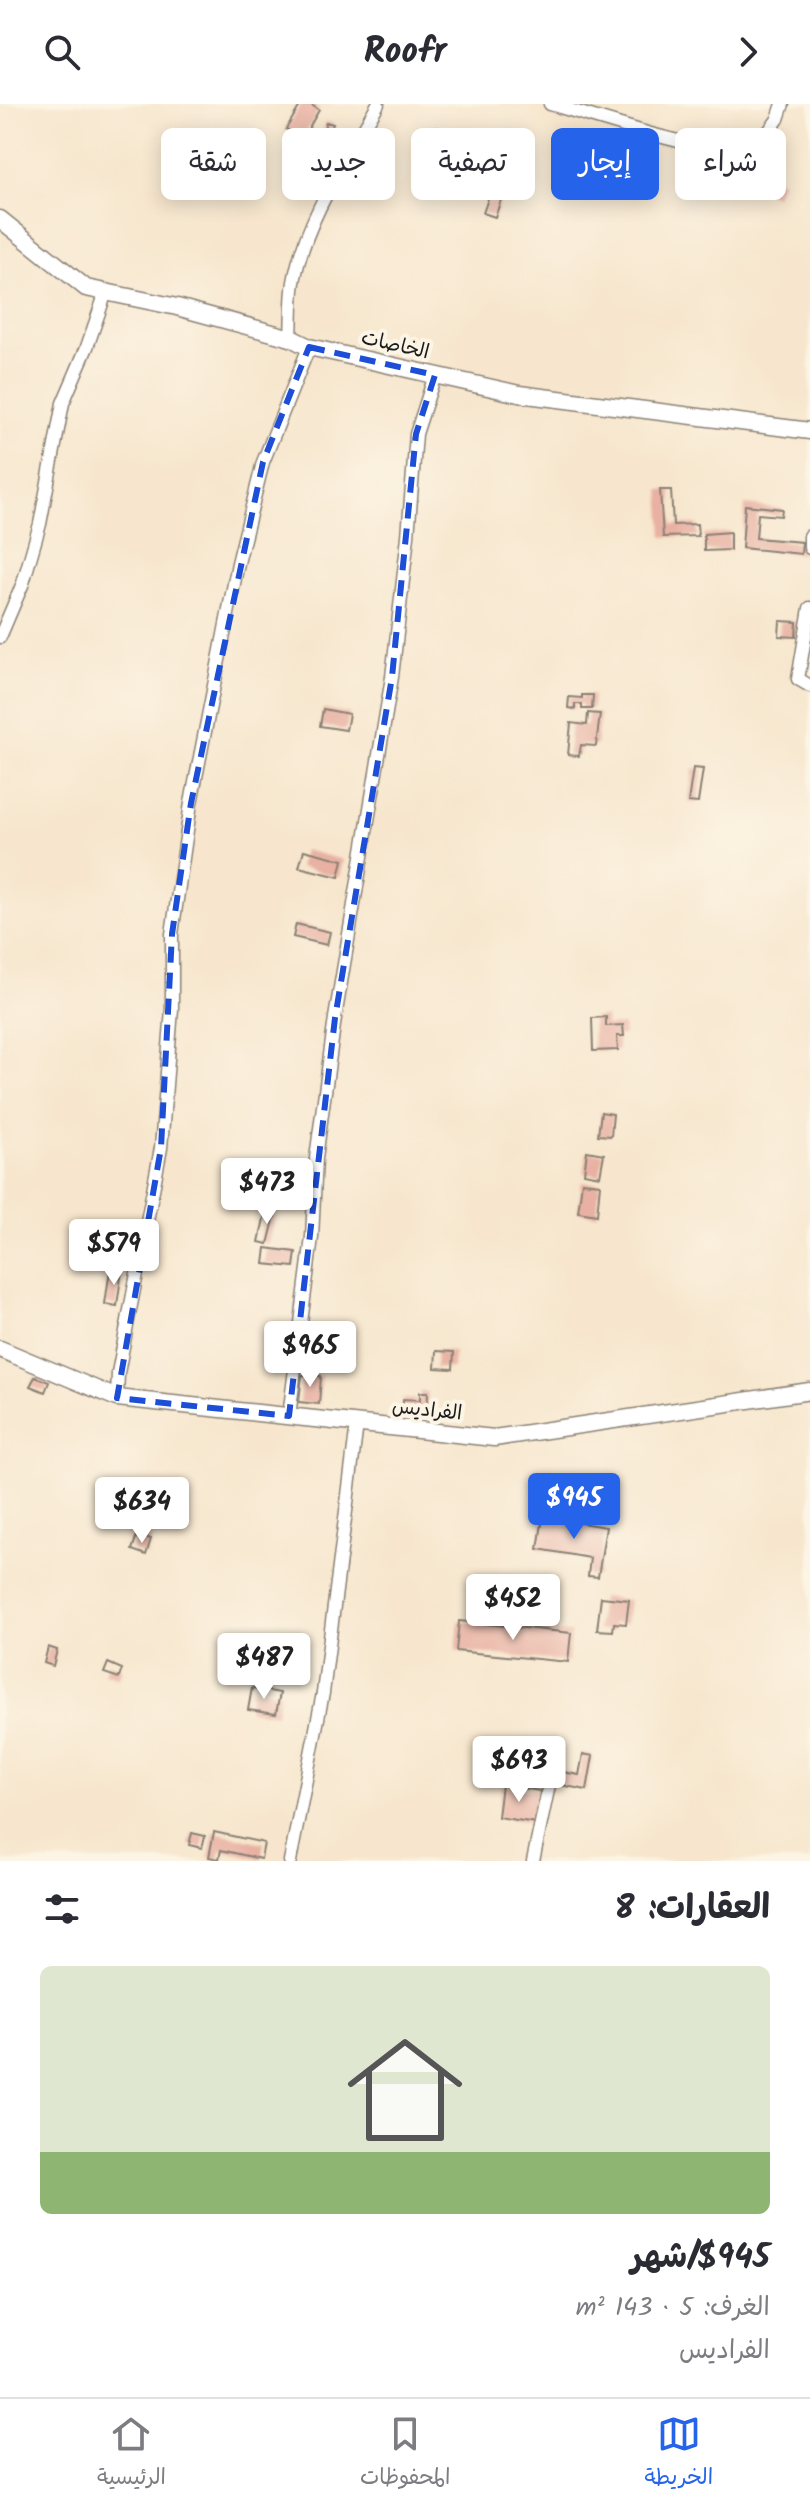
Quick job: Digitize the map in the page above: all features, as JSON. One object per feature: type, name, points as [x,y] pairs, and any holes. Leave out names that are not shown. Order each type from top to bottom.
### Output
[{"type":"street","points":[[291,338],[294,282],[304,246],[326,197],[378,104]]},
{"type":"street","points":[[550,104],[748,159],[778,119],[783,104]]},
{"type":"street","name":"الخاصات","points":[[0,219],[86,288],[177,307],[291,338],[309,347],[519,394],[810,431]]},
{"type":"street","points":[[0,637],[23,583],[40,524],[63,403],[106,292]]},
{"type":"street","points":[[117,1398],[118,1373],[161,1148],[172,1009],[172,934],[191,803],[238,563],[263,462],[309,347]]},
{"type":"street","points":[[289,1416],[312,1237],[316,1158],[331,1049],[392,677],[416,434],[435,375]]},
{"type":"street","points":[[810,536],[810,548]]},
{"type":"street","points":[[810,608],[798,679],[810,686]]},
{"type":"street","name":"الفراديس","points":[[0,1349],[117,1398],[494,1438],[810,1391]]},
{"type":"street","points":[[290,1861],[323,1693],[357,1424]]},
{"type":"street","points":[[533,1861],[549,1785]]},
{"type":"highlighted area","points":[[309,347],[435,375],[416,434],[392,677],[335,1018],[289,1416],[117,1398],[161,1148],[172,934],[191,803],[263,462]]},
{"type":"building","points":[[301,104],[310,104],[319,110],[309,128],[287,128]]},
{"type":"building","points":[[488,200],[501,200],[495,217],[483,213]]},
{"type":"building","points":[[660,490],[671,490],[673,525],[697,524],[698,536],[663,537]]},
{"type":"building","points":[[745,505],[782,509],[781,516],[758,514],[756,538],[802,542],[801,554],[742,548]]},
{"type":"building","points":[[730,532],[730,550],[704,551],[704,534]]},
{"type":"building","points":[[780,621],[797,622],[796,637],[779,636]]},
{"type":"building","points":[[582,695],[593,695],[592,709],[582,709],[582,704],[575,704],[575,709],[568,708],[569,697],[582,698]]},
{"type":"building","points":[[323,709],[349,714],[346,730],[320,726]]},
{"type":"building","points":[[588,713],[600,714],[596,746],[581,745],[579,756],[568,755],[571,723],[587,725]]},
{"type":"building","points":[[693,768],[703,769],[698,803],[688,802]]},
{"type":"building","points":[[304,850],[343,860],[339,877],[299,867]]},
{"type":"building","points":[[296,924],[330,932],[327,945],[293,937]]},
{"type":"building","points":[[606,1017],[606,1026],[623,1025],[624,1036],[617,1036],[618,1050],[593,1051],[592,1018]]},
{"type":"building","points":[[601,1112],[613,1114],[611,1136],[598,1135]]},
{"type":"building","points":[[587,1151],[604,1154],[600,1176],[584,1173]]},
{"type":"building","points":[[582,1182],[600,1184],[597,1215],[578,1212]]},
{"type":"building","points":[[266,1209],[276,1212],[268,1244],[259,1242]]},
{"type":"building","points":[[266,1248],[296,1252],[294,1267],[264,1264]]},
{"type":"building","points":[[110,1269],[122,1270],[117,1306],[105,1304]]},
{"type":"building","points":[[436,1351],[454,1352],[453,1369],[435,1368]]},
{"type":"building","points":[[302,1375],[321,1376],[319,1404],[299,1402]]},
{"type":"building","points":[[35,1377],[49,1382],[45,1392],[30,1386]]},
{"type":"building","points":[[420,1392],[428,1392],[427,1417],[402,1416],[403,1399],[420,1400]]},
{"type":"building","points":[[543,1517],[606,1527],[598,1577],[588,1576],[590,1558],[538,1549]]},
{"type":"building","points":[[137,1535],[151,1539],[146,1555],[132,1550]]},
{"type":"building","points":[[601,1597],[629,1600],[626,1624],[614,1623],[613,1631],[597,1630]]},
{"type":"building","points":[[459,1621],[571,1633],[568,1662],[456,1651]]},
{"type":"building","points":[[48,1647],[57,1650],[53,1666],[44,1663]]},
{"type":"building","points":[[108,1663],[122,1669],[119,1678],[104,1673]]},
{"type":"building","points":[[252,1688],[280,1693],[276,1714],[248,1710]]},
{"type":"building","points":[[583,1754],[593,1756],[587,1790],[560,1785],[563,1772],[579,1775]]},
{"type":"building","points":[[502,1785],[540,1791],[536,1823],[498,1817]]},
{"type":"building","points":[[214,1832],[264,1843],[261,1859],[221,1850],[219,1859],[209,1857]]},
{"type":"building","points":[[192,1833],[205,1836],[202,1848],[189,1845]]}]
